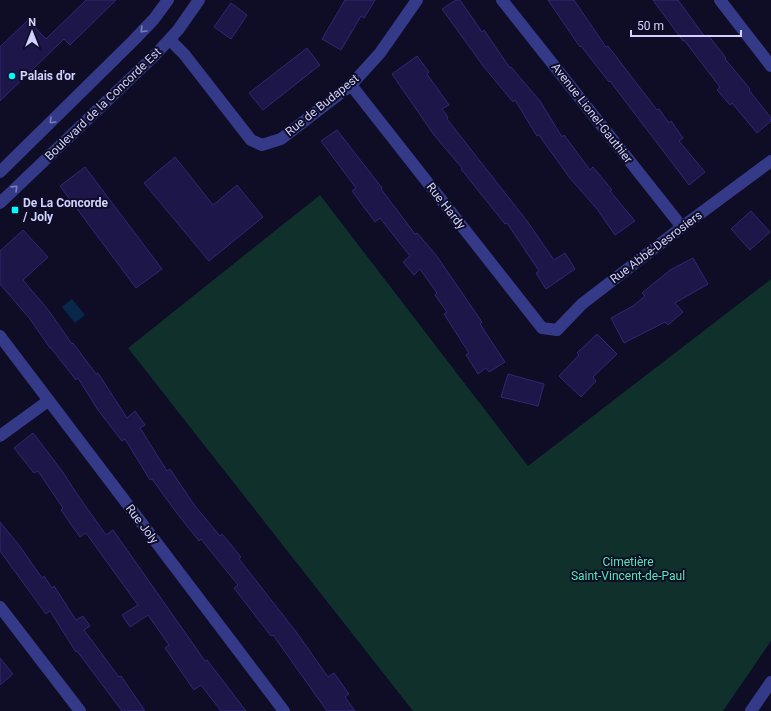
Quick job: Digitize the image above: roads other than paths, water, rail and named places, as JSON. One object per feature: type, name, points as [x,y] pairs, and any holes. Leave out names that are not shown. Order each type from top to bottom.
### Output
[{"type":"street","name":"Boulevard de la Concorde Est","points":[[0,172],[134,40],[154,19],[168,0]]},
{"type":"street","name":"Boulevard de la Concorde Est","points":[[0,203],[170,40],[199,0]]},
{"type":"street","name":"Rue de Budapest","points":[[170,40],[184,54],[251,140],[262,145],[281,139],[350,85],[380,53],[417,0]]},
{"type":"street","name":"Avenue Lionel-Gauthier","points":[[502,0],[682,227]]},
{"type":"street","points":[[720,0],[771,66]]},
{"type":"street","name":"Rue Hardy","points":[[350,85],[542,328]]},
{"type":"street","name":"Rue Abbé-Desrosiers","points":[[542,328],[557,330],[582,304],[771,161]]},
{"type":"street","name":"Rue Joly","points":[[0,336],[284,711]]},
{"type":"street","points":[[0,436],[48,401]]},
{"type":"street","points":[[0,607],[80,711]]},
{"type":"street","points":[[751,711],[771,682]]},
{"type":"water","points":[[72,299],[85,315],[75,323],[62,307]]},
{"type":"place","name":"Palais d'or","points":[[12,76]]},
{"type":"place","name":"De La Concorde / Joly","points":[[15,210]]},
{"type":"park label","name":"Cimetière Saint-Vincent-de-Paul","points":[[628,569]]}]
